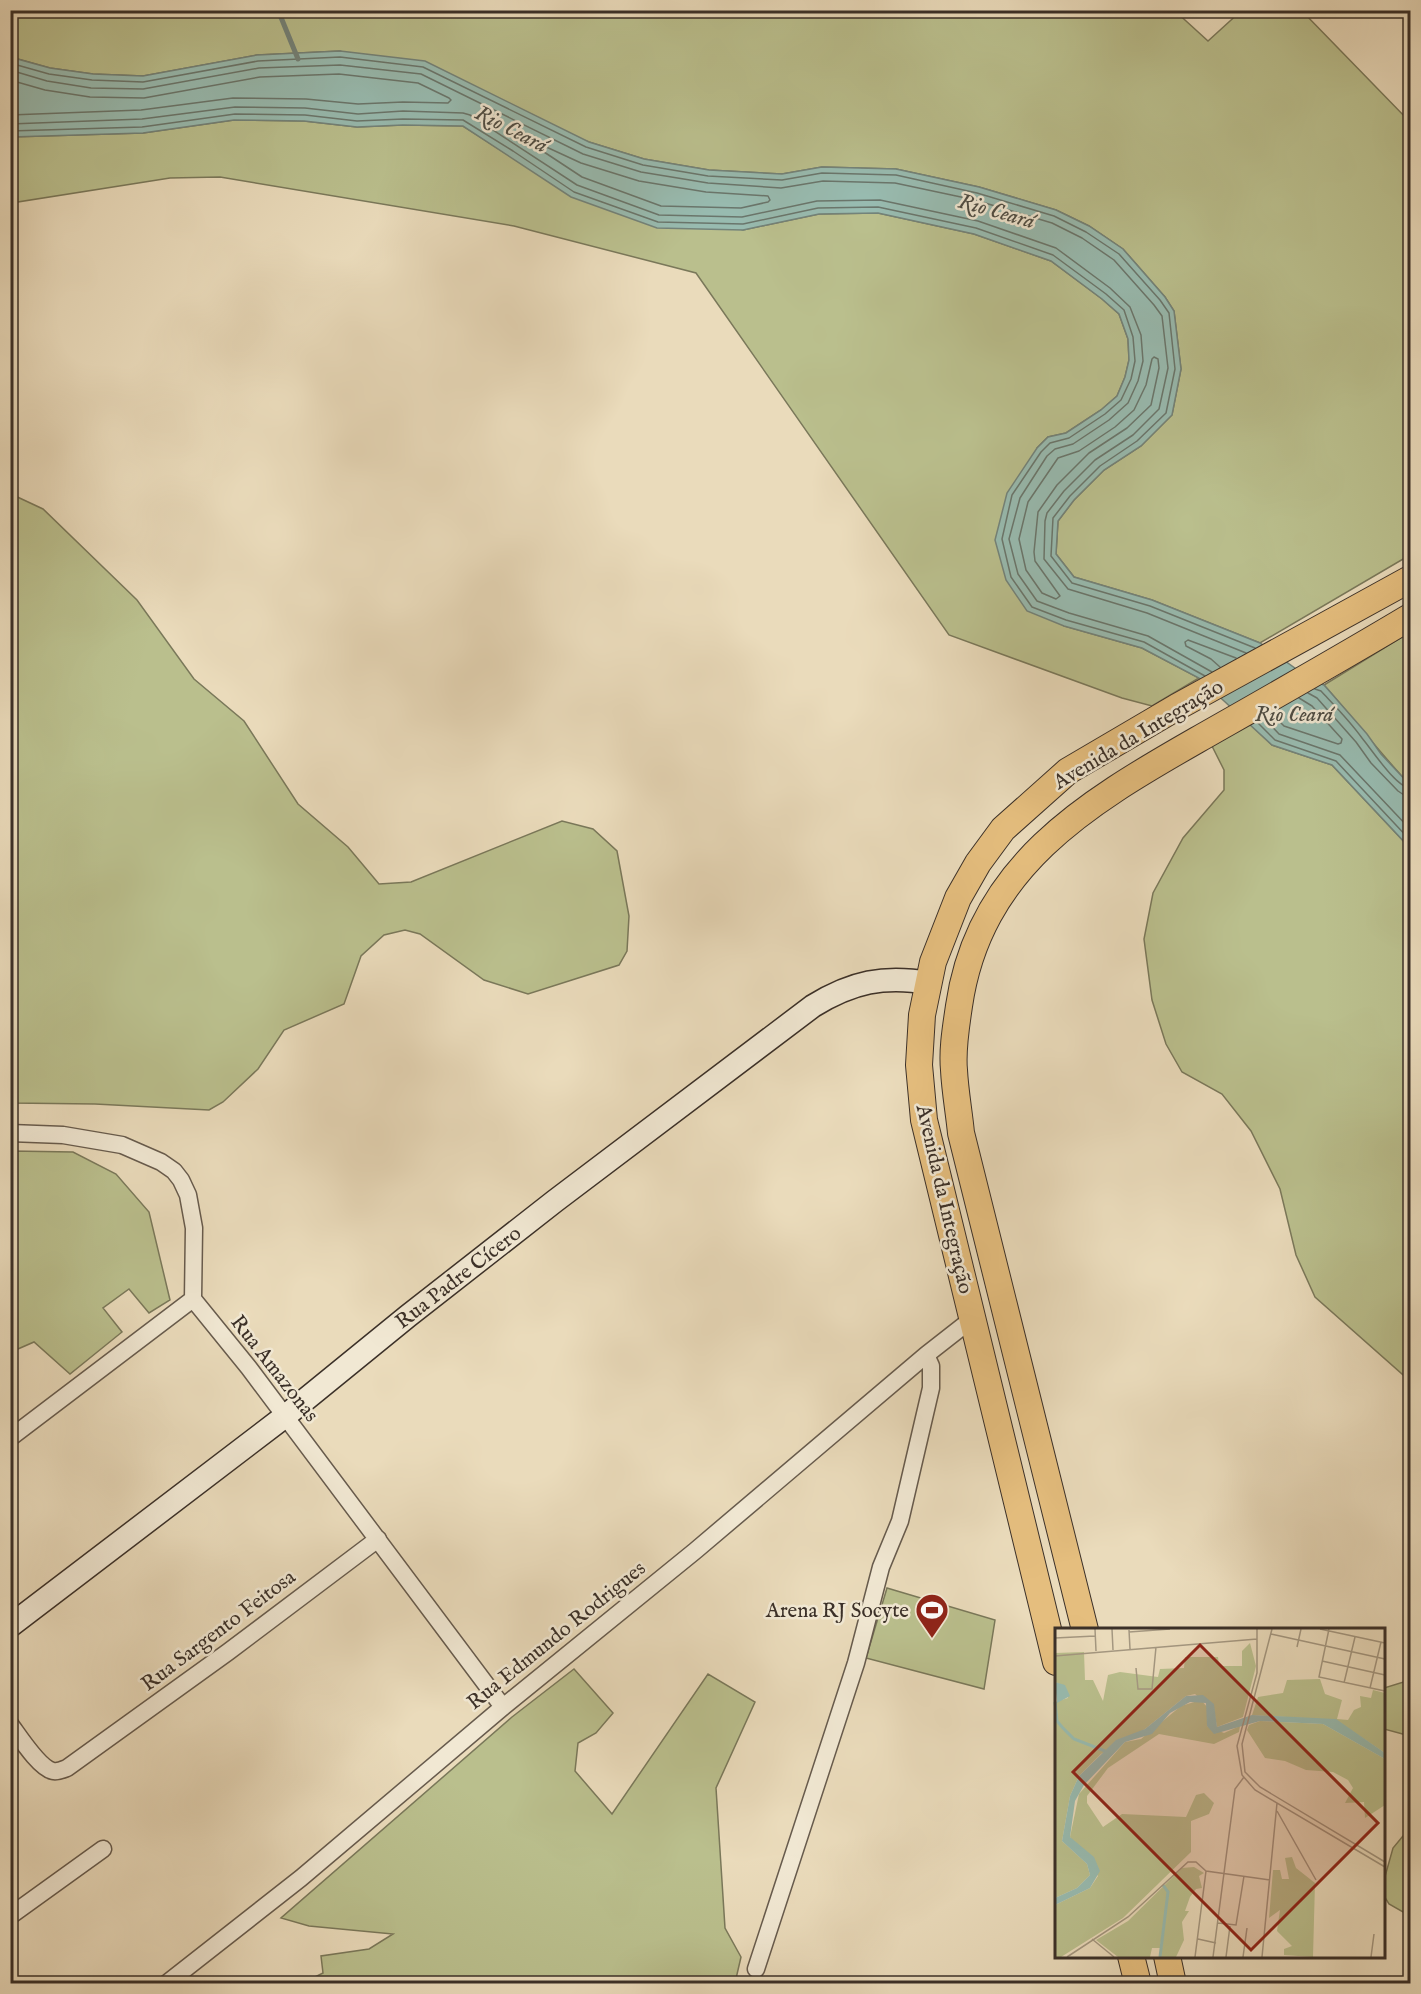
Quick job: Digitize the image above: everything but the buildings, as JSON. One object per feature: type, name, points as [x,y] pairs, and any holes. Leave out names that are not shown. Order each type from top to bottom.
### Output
[{"type":"main road","name":"Avenida da Integração","points":[[1055,1658],[924,1120],[919,1065],[922,1015],[933,962],[958,897],[978,863],[1003,829],[1068,771],[1177,707],[1410,579]]},
{"type":"main road","name":"Avenida da Integração","points":[[1085,1628],[961,1133],[953,1069],[960,995],[968,964],[984,925],[1019,868],[1068,822],[1147,768],[1410,617]]},
{"type":"main road","points":[[956,1253],[988,1243]]},
{"type":"main road","points":[[1132,1958],[1138,1983]]},
{"type":"main road","points":[[1167,1958],[1173,1983]]},
{"type":"street","name":"Rua Padre Cícero","points":[[10,1626],[284,1417],[555,1201],[813,1006],[835,993],[875,981],[893,979],[929,983]]},
{"type":"street","points":[[10,1133],[63,1135],[122,1145],[151,1157],[174,1172],[181,1180],[188,1195],[194,1228],[193,1299],[10,1438]]},
{"type":"street","name":"Rua Amazonas","points":[[193,1299],[249,1368],[502,1707]]},
{"type":"street","name":"Rua Edmundo Rodrigues","points":[[166,1983],[301,1878],[502,1707],[695,1551],[926,1355],[972,1319]]},
{"type":"street","points":[[756,1969],[856,1663],[881,1567],[900,1521],[931,1388],[931,1366],[926,1355]]},
{"type":"street","name":"Rua Sargento Feitosa","points":[[17,1748],[51,1771],[58,1772],[67,1768],[228,1652],[378,1539]]},
{"type":"street","points":[[10,1724],[17,1748]]},
{"type":"street","points":[[10,1916],[103,1849]]},
{"type":"green space","points":[[1174,10],[1208,41],[1241,11],[1302,11],[1410,122],[1410,555],[1260,643],[1152,600],[1074,577],[1056,554],[1058,521],[1074,500],[1104,470],[1141,446],[1172,415],[1181,369],[1174,311],[1165,297],[1123,249],[1089,226],[1056,210],[979,187],[896,169],[822,167],[782,174],[709,170],[644,159],[589,142],[340,51],[257,55],[143,76],[93,74],[50,68],[11,57],[10,11]]},
{"type":"green space","points":[[234,120],[304,121],[357,127],[463,126],[510,156],[743,230],[819,214],[878,213],[974,234],[1051,261],[1119,314],[1128,339],[1129,360],[1117,396],[1101,410],[1066,433],[1048,437],[1037,448],[1064,626],[1142,648],[1199,678],[1152,706],[1122,698],[949,635],[696,273],[514,226],[220,177],[170,178],[11,203],[11,137],[143,133]]},
{"type":"green space","points":[[11,494],[43,509],[137,600],[194,679],[244,721],[298,804],[348,847],[379,884],[411,882],[562,821],[593,829],[617,851],[629,916],[627,951],[619,965],[528,994],[484,980],[420,934],[405,930],[384,935],[361,956],[344,1004],[284,1030],[258,1069],[223,1102],[209,1110],[95,1104],[11,1103]]},
{"type":"green space","points":[[1410,632],[1410,785],[1324,685]]},
{"type":"green space","points":[[1250,724],[1272,745],[1332,765],[1410,848],[1410,1381],[1315,1297],[1296,1255],[1280,1189],[1251,1131],[1222,1094],[1182,1072],[1166,1044],[1152,1000],[1144,939],[1153,893],[1183,838],[1224,790],[1224,770],[1211,744]]},
{"type":"green space","points":[[11,1151],[73,1152],[116,1174],[149,1212],[170,1300],[149,1313],[129,1289],[103,1308],[122,1332],[70,1374],[34,1342],[11,1352]]},
{"type":"green space","name":"Arena RJ Socyte","points":[[887,1588],[995,1620],[984,1689],[866,1658]]},
{"type":"green space","points":[[574,1669],[613,1713],[596,1733],[578,1743],[575,1771],[612,1814],[708,1674],[755,1702],[716,1788],[725,1928],[741,1957],[735,1983],[303,1983],[323,1973],[321,1956],[369,1949],[393,1934],[309,1926],[281,1918],[512,1717]]},
{"type":"green space","points":[[1410,1680],[1410,1736],[1385,1729],[1385,1688]]},
{"type":"green space","points":[[1410,1835],[1410,1916],[1389,1904],[1385,1898],[1385,1876],[1393,1848],[1403,1836]]},
{"type":"water","name":"Rio Ceará","points":[[340,51],[425,61],[589,142],[644,159],[709,170],[782,174],[822,167],[896,169],[979,187],[1056,210],[1089,226],[1123,249],[1165,297],[1174,311],[1181,369],[1172,415],[1141,446],[1104,470],[1074,500],[1058,521],[1056,554],[1074,577],[1152,600],[1260,643],[1313,681],[1324,685],[1410,785],[1410,848],[1332,765],[1272,745],[1199,678],[1142,648],[1064,626],[1027,611],[1006,580],[995,540],[1007,493],[1037,448],[1048,437],[1066,433],[1101,410],[1117,396],[1129,360],[1128,339],[1119,314],[1051,261],[974,234],[878,213],[819,214],[743,230],[657,228],[571,197],[463,126],[357,127],[304,121],[234,120],[143,133],[11,137],[10,57],[50,68],[93,74],[143,76],[257,55]]},
{"type":"waterway","points":[[278,10],[298,59]]},
{"type":"place","name":"Arena RJ Socyte","points":[[932,1639]]}]
